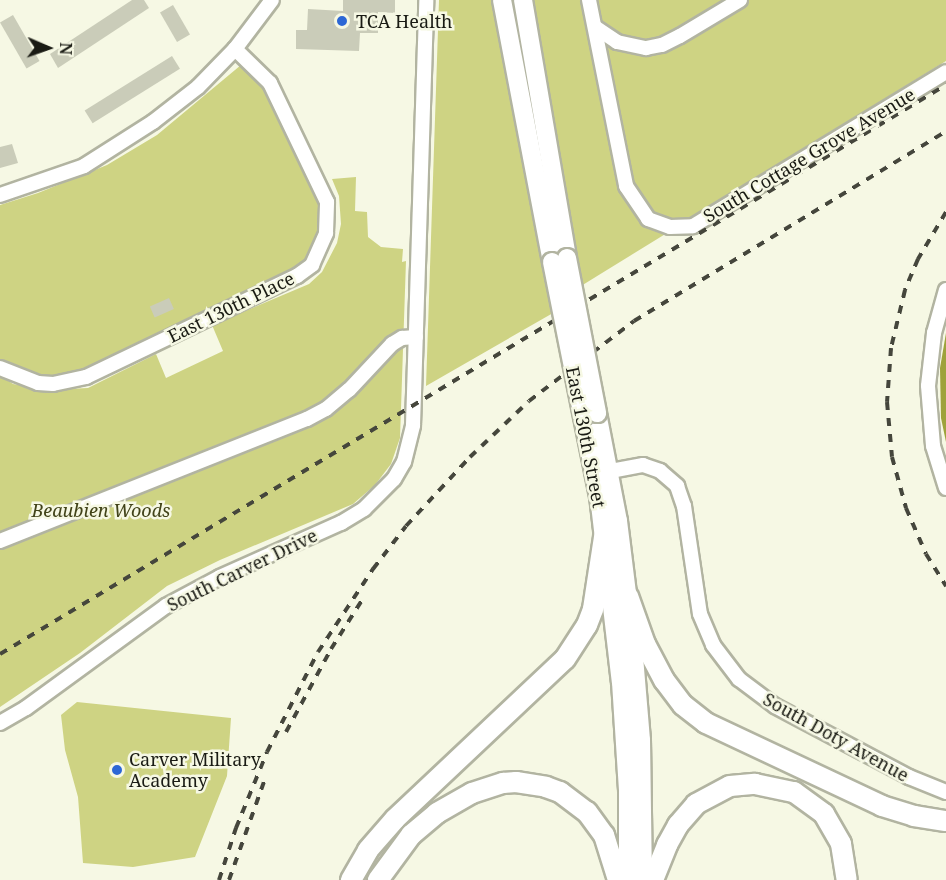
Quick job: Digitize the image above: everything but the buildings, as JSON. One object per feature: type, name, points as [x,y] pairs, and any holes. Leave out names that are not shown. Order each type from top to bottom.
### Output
[{"type":"highway","points":[[351,880],[369,850],[395,819],[565,659],[587,625],[593,609],[604,537]]},
{"type":"highway","points":[[627,596],[645,644],[664,681],[683,705],[706,723],[882,806],[914,816],[946,821]]},
{"type":"highway","points":[[378,880],[411,835],[437,813],[472,793],[516,782],[560,792],[587,812],[604,835],[618,880]]},
{"type":"highway","points":[[653,880],[667,845],[682,819],[696,804],[730,786],[755,784],[794,792],[824,814],[842,844],[847,880]]},
{"type":"main road","name":"East 130th Street","points":[[502,0],[560,260],[601,473],[604,537],[625,740],[628,880]]},
{"type":"main road","name":"East 130th Street","points":[[523,0],[560,260]]},
{"type":"main road","name":"East 130th Street","points":[[601,473],[618,521],[627,596],[641,740],[642,880]]},
{"type":"street","points":[[0,195],[84,166],[129,138],[198,87],[236,49],[273,0]]},
{"type":"street","points":[[0,541],[307,419],[326,409],[349,390],[392,344],[402,338],[416,337],[426,0]]},
{"type":"street","name":"South Cottage Grove Avenue","points":[[588,0],[626,186],[648,219],[670,227],[693,226],[946,72]]},
{"type":"street","points":[[595,27],[617,42],[646,48],[671,40],[740,0]]},
{"type":"street","name":"East 130th Place","points":[[0,368],[19,378],[53,384],[86,376],[297,276],[312,265],[326,233],[327,202],[270,83],[236,49]]},
{"type":"street","points":[[946,290],[934,333],[927,386],[933,446],[946,488]]},
{"type":"street","name":"South Carver Drive","points":[[0,723],[26,708],[166,606],[220,577],[341,523],[364,509],[394,479],[404,462],[413,425],[416,337]]},
{"type":"street","name":"South Doty Avenue","points":[[601,473],[644,465],[660,471],[677,486],[684,506],[700,614],[713,645],[739,679],[775,706],[909,777],[946,792]]},
{"type":"green space","points":[[439,0],[495,0],[506,70],[553,313],[426,386]]},
{"type":"green space","points":[[529,0],[946,0],[946,61],[581,286]]},
{"type":"green space","points":[[241,65],[260,81],[268,94],[320,199],[321,224],[312,252],[291,272],[81,372],[55,376],[26,372],[0,360],[0,205],[38,193],[107,165],[157,135]]},
{"type":"green space","name":"Beaubien Woods","points":[[356,177],[355,211],[367,212],[368,237],[381,247],[403,249],[402,262],[406,261],[400,438],[391,464],[375,485],[353,504],[220,560],[167,586],[80,653],[0,707],[0,375],[13,384],[46,390],[88,388],[156,354],[166,378],[223,351],[212,325],[309,284],[322,272],[337,243],[341,224],[339,196],[332,179]]},
{"type":"green space","points":[[77,702],[231,718],[227,776],[195,857],[133,867],[83,863],[78,797],[65,750],[61,715]]},
{"type":"shaded area","points":[[946,333],[946,442],[941,418],[940,368]]},
{"type":"railway","points":[[0,654],[946,85]]},
{"type":"railway","points":[[219,880],[236,828],[267,752],[318,652],[373,569],[406,526],[470,457],[529,401],[634,321],[946,131]]},
{"type":"railway","points":[[946,212],[918,259],[905,290],[891,348],[887,402],[892,457],[906,508],[926,554],[946,586]]},
{"type":"railway","points":[[286,732],[331,649],[364,597]]},
{"type":"railway","points":[[229,880],[266,776]]},
{"type":"place","name":"TCA Health","points":[[342,21]]},
{"type":"place","name":"Carver Military Academy","points":[[117,770]]}]
